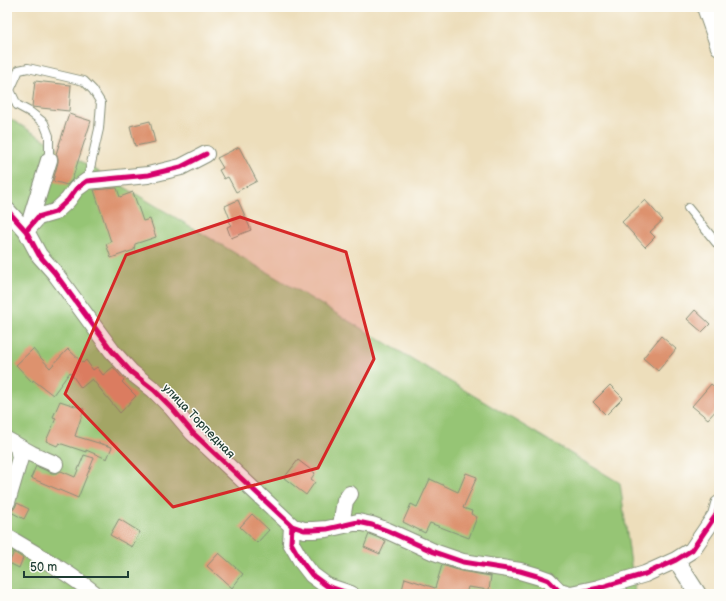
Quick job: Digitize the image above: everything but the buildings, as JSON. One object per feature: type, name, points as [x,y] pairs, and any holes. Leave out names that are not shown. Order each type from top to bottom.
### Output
[{"type":"street","points":[[705,7],[719,47]]},
{"type":"street","points":[[26,231],[38,218],[55,212],[68,200],[76,189],[87,181],[148,175],[181,167],[206,154]]},
{"type":"street","points":[[26,231],[49,160]]},
{"type":"street","name":"улица Торпедная","points":[[7,210],[26,231],[39,255],[54,272],[112,351],[131,372],[154,390],[172,408],[193,433],[292,526]]},
{"type":"street","points":[[12,444],[55,464]]},
{"type":"street","points":[[7,502],[20,458],[12,444]]},
{"type":"street","points":[[341,525],[346,496]]},
{"type":"street","points":[[351,594],[327,586],[312,574],[302,562],[291,543],[292,526],[304,530],[313,530],[327,529],[358,522],[372,525],[388,530],[434,552],[463,562],[520,571],[537,576],[548,580],[558,591],[571,594],[599,588],[645,574],[676,560],[692,550],[716,515],[719,507]]},
{"type":"street","points":[[7,537],[54,564],[81,582],[95,594]]},
{"type":"street","points":[[676,560],[698,594]]},
{"type":"lane","points":[[49,160],[49,136],[44,123],[30,112],[17,105],[10,90],[19,70],[28,68],[84,81],[93,90],[101,103],[99,129],[87,181]]},
{"type":"lane","points":[[688,208],[719,246]]},
{"type":"highlighted area","points":[[240,217],[346,252],[374,359],[318,468],[173,507],[65,394],[126,255]]},
{"type":"green space","points":[[7,117],[620,483],[635,594],[7,594]]},
{"type":"cycle path","points":[[26,231],[38,217],[55,212],[68,200],[76,189],[87,181],[148,175],[181,167],[206,154]]},
{"type":"cycle path","points":[[7,210],[26,231],[39,255],[54,272],[112,351],[131,372],[154,390],[172,408],[193,433],[292,526],[291,543],[302,562],[312,575],[327,586],[351,594]]},
{"type":"cycle path","points":[[571,594],[599,588],[645,574],[676,560],[692,550],[716,515],[719,504]]},
{"type":"cycle path","points":[[292,526],[304,530],[313,530],[327,529],[358,522],[372,525],[434,552],[463,562],[520,571],[537,576],[548,580],[559,591],[570,594]]}]
